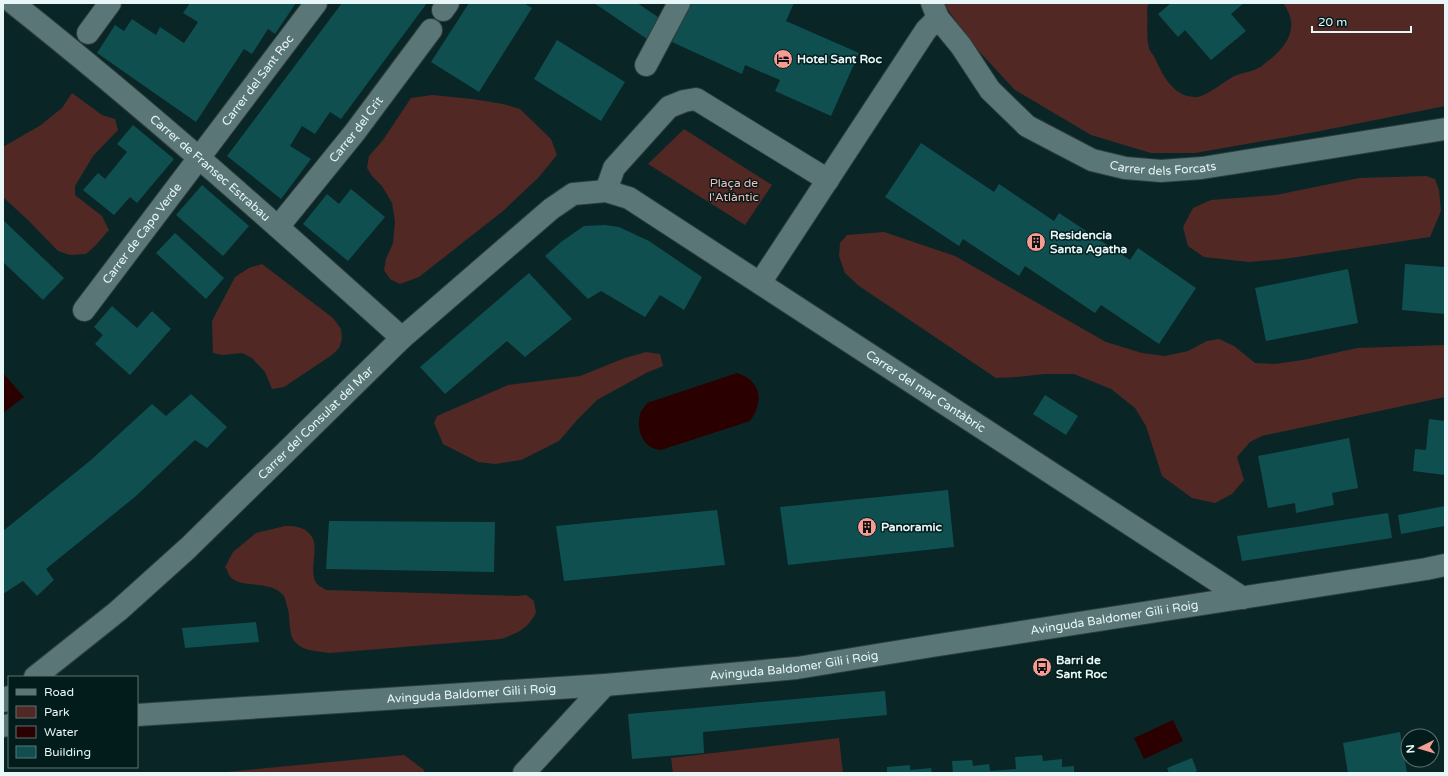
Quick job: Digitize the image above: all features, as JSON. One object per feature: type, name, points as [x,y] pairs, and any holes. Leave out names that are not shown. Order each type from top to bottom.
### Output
[{"type":"street","name":"Carrer de Fransec Estrabau","points":[[13,3],[73,51],[200,158],[402,338]]},
{"type":"street","points":[[88,33],[110,3]]},
{"type":"street","name":"Carrer del Sant Roc","points":[[200,158],[316,3]]},
{"type":"street","points":[[646,65],[679,3]]},
{"type":"street","points":[[760,283],[926,30],[935,10]]},
{"type":"street","name":"Carrer dels Forcats","points":[[935,10],[990,90],[1026,126],[1092,160],[1126,168],[1161,171],[1202,168],[1445,128]]},
{"type":"street","name":"Carrer del Crit","points":[[278,227],[355,132],[431,30]]},
{"type":"street","points":[[606,191],[614,168],[669,107],[684,101],[696,99],[828,180]]},
{"type":"street","name":"Carrer de Capo Verde","points":[[84,310],[200,158]]},
{"type":"street","name":"Carrer del mar Cantàbric","points":[[606,191],[629,198],[1243,598]]},
{"type":"street","name":"Carrer del Consulat del Mar","points":[[36,676],[118,611],[188,548],[402,338],[551,209],[573,194],[606,191]]},
{"type":"street","name":"Avinguda Baldomer Gili i Roig","points":[[138,715],[605,685],[797,668],[1445,565]]},
{"type":"street","points":[[524,773],[605,685]]},
{"type":"green space","points":[[943,3],[1149,3],[1147,8],[1149,49],[1161,71],[1174,88],[1187,96],[1198,97],[1208,93],[1234,76],[1259,68],[1284,46],[1290,33],[1291,19],[1283,3],[1445,3],[1445,106],[1315,132],[1195,153],[1151,153],[1091,135],[1015,90],[974,46]]},
{"type":"green space","points":[[72,93],[102,115],[115,119],[118,130],[93,156],[75,186],[75,195],[102,216],[109,230],[86,254],[70,255],[58,251],[3,197],[3,147],[41,125],[62,108]]},
{"type":"green space","points":[[432,95],[472,99],[503,104],[520,109],[551,139],[557,155],[538,178],[503,211],[419,277],[400,284],[390,279],[384,270],[386,259],[393,243],[395,221],[392,203],[382,186],[372,176],[367,168],[369,156],[383,140],[411,98]]},
{"type":"green space","name":"Plaça de l'Atlàntic","points":[[684,129],[772,185],[745,225],[648,164]]},
{"type":"green space","points":[[1426,176],[1435,179],[1439,190],[1441,211],[1430,237],[1284,259],[1249,262],[1204,257],[1188,246],[1183,227],[1193,208],[1211,200],[1276,195],[1359,178]]},
{"type":"green space","points":[[884,232],[955,256],[1106,342],[1142,353],[1165,356],[1188,351],[1207,341],[1219,339],[1234,346],[1255,363],[1275,364],[1303,360],[1357,348],[1445,345],[1445,397],[1262,436],[1250,442],[1237,457],[1244,480],[1232,494],[1215,503],[1192,498],[1162,476],[1146,426],[1135,408],[1111,389],[1074,374],[1044,374],[996,378],[859,286],[845,273],[839,256],[840,243],[847,235]]},
{"type":"green space","points":[[262,264],[333,318],[341,329],[342,339],[339,348],[332,355],[284,387],[272,389],[265,372],[252,358],[242,353],[222,355],[213,353],[212,321],[235,277],[249,268]]},
{"type":"green space","points":[[646,352],[660,354],[663,366],[646,373],[597,400],[559,441],[521,460],[495,464],[478,462],[443,444],[434,423],[437,416],[508,385],[580,376],[625,358]]},
{"type":"green space","points":[[285,526],[295,526],[301,528],[309,533],[313,539],[315,547],[313,571],[314,578],[318,585],[326,590],[516,596],[526,595],[534,601],[536,613],[522,630],[501,639],[330,653],[313,651],[301,647],[293,640],[290,631],[288,609],[283,595],[270,587],[247,584],[234,580],[229,575],[225,567],[233,552],[256,533]]},
{"type":"green space","points":[[839,738],[843,773],[673,773],[671,758]]},
{"type":"green space","points":[[404,755],[424,770],[424,773],[216,773]]},
{"type":"water","points":[[3,373],[24,397],[3,413]]},
{"type":"water","points":[[737,373],[752,381],[758,393],[759,400],[757,407],[750,421],[661,450],[650,446],[642,438],[639,420],[647,403]]},
{"type":"water","points":[[1173,720],[1183,741],[1144,759],[1134,738]]},
{"type":"building","points":[[190,3],[296,3],[275,34],[268,29],[252,54],[244,49],[196,122],[97,53],[115,25],[124,31],[132,19],[156,35],[160,27],[184,43],[198,22],[183,13]]},
{"type":"building","points":[[342,3],[427,3],[341,119],[330,112],[315,134],[302,126],[290,146],[311,159],[281,199],[227,156]]},
{"type":"building","points":[[469,3],[524,3],[532,8],[479,92],[431,62]]},
{"type":"building","points":[[594,3],[637,3],[661,19],[647,39]]},
{"type":"building","name":"Hotel Sant Roc","points":[[690,3],[794,3],[786,21],[859,53],[831,116],[775,91],[780,80],[745,65],[742,74],[672,42]]},
{"type":"building","points":[[1171,3],[1244,3],[1231,14],[1246,31],[1211,60],[1185,30],[1178,37],[1158,14]]},
{"type":"building","points":[[557,40],[625,82],[601,121],[534,79]]},
{"type":"building","points":[[133,125],[174,159],[137,203],[130,197],[114,215],[83,190],[98,173],[105,179],[127,152],[117,144]]},
{"type":"building","name":"Residencia Santa Agatha","points":[[921,143],[994,192],[999,184],[1054,221],[1059,213],[1130,260],[1138,248],[1196,288],[1159,344],[1101,305],[1095,313],[1025,266],[1019,276],[963,239],[959,246],[885,197]]},
{"type":"building","points":[[202,185],[249,226],[223,256],[176,215]]},
{"type":"building","points":[[351,189],[385,217],[348,261],[303,224],[327,194],[339,204]]},
{"type":"building","points":[[3,220],[64,278],[43,300],[3,262]]},
{"type":"building","points":[[605,225],[619,227],[649,241],[702,277],[684,310],[660,295],[645,317],[601,291],[588,299],[545,256],[561,242],[584,226]]},
{"type":"building","points":[[175,233],[224,278],[206,299],[156,253]]},
{"type":"building","points":[[1405,264],[1445,267],[1445,314],[1402,310]]},
{"type":"building","points":[[1348,269],[1358,323],[1266,341],[1255,288]]},
{"type":"building","points":[[529,273],[572,319],[525,357],[507,341],[445,394],[420,367]]},
{"type":"building","points":[[112,306],[137,328],[152,311],[171,329],[130,375],[95,344],[103,335],[94,327]]},
{"type":"building","points":[[191,394],[227,427],[207,448],[195,440],[136,496],[46,569],[54,580],[37,596],[23,581],[3,594],[3,531],[91,460],[152,404],[166,416]]},
{"type":"building","points":[[1045,395],[1078,416],[1066,435],[1033,414]]},
{"type":"building","points":[[1429,419],[1445,421],[1445,475],[1413,471],[1415,449],[1426,450]]},
{"type":"building","points":[[1349,438],[1358,488],[1332,493],[1334,505],[1296,513],[1295,503],[1268,508],[1258,456]]},
{"type":"building","name":"Panoramic","points":[[948,490],[954,547],[788,565],[780,507]]},
{"type":"building","points":[[1445,506],[1445,526],[1401,534],[1398,515]]},
{"type":"building","points":[[717,510],[725,565],[564,581],[556,526]]},
{"type":"building","points":[[1388,513],[1392,538],[1242,561],[1237,536]]},
{"type":"building","points":[[329,521],[495,522],[494,572],[326,569]]},
{"type":"building","points":[[256,622],[259,642],[185,648],[182,628]]},
{"type":"building","points":[[885,691],[887,715],[703,732],[704,753],[632,759],[628,714]]},
{"type":"building","points":[[1400,732],[1400,768],[1406,768],[1407,773],[1348,773],[1343,743]]},
{"type":"building","points":[[1042,755],[1043,761],[1062,759],[1062,767],[1074,766],[1074,773],[953,773],[952,761],[972,760],[973,766],[989,764],[990,771],[1016,769],[1015,757]]},
{"type":"building","points":[[1192,758],[1197,771],[1192,773],[1169,773],[1167,768]]},
{"type":"building","points":[[910,765],[910,770],[931,768],[932,773],[887,773],[887,767]]},
{"type":"place","name":"Hotel Sant Roc","points":[[783,59]]},
{"type":"place","name":"Residencia Santa Agatha","points":[[1036,242]]},
{"type":"place","name":"Panoramic","points":[[867,527]]},
{"type":"place","name":"Barri de Sant Roc","points":[[1042,667]]}]
